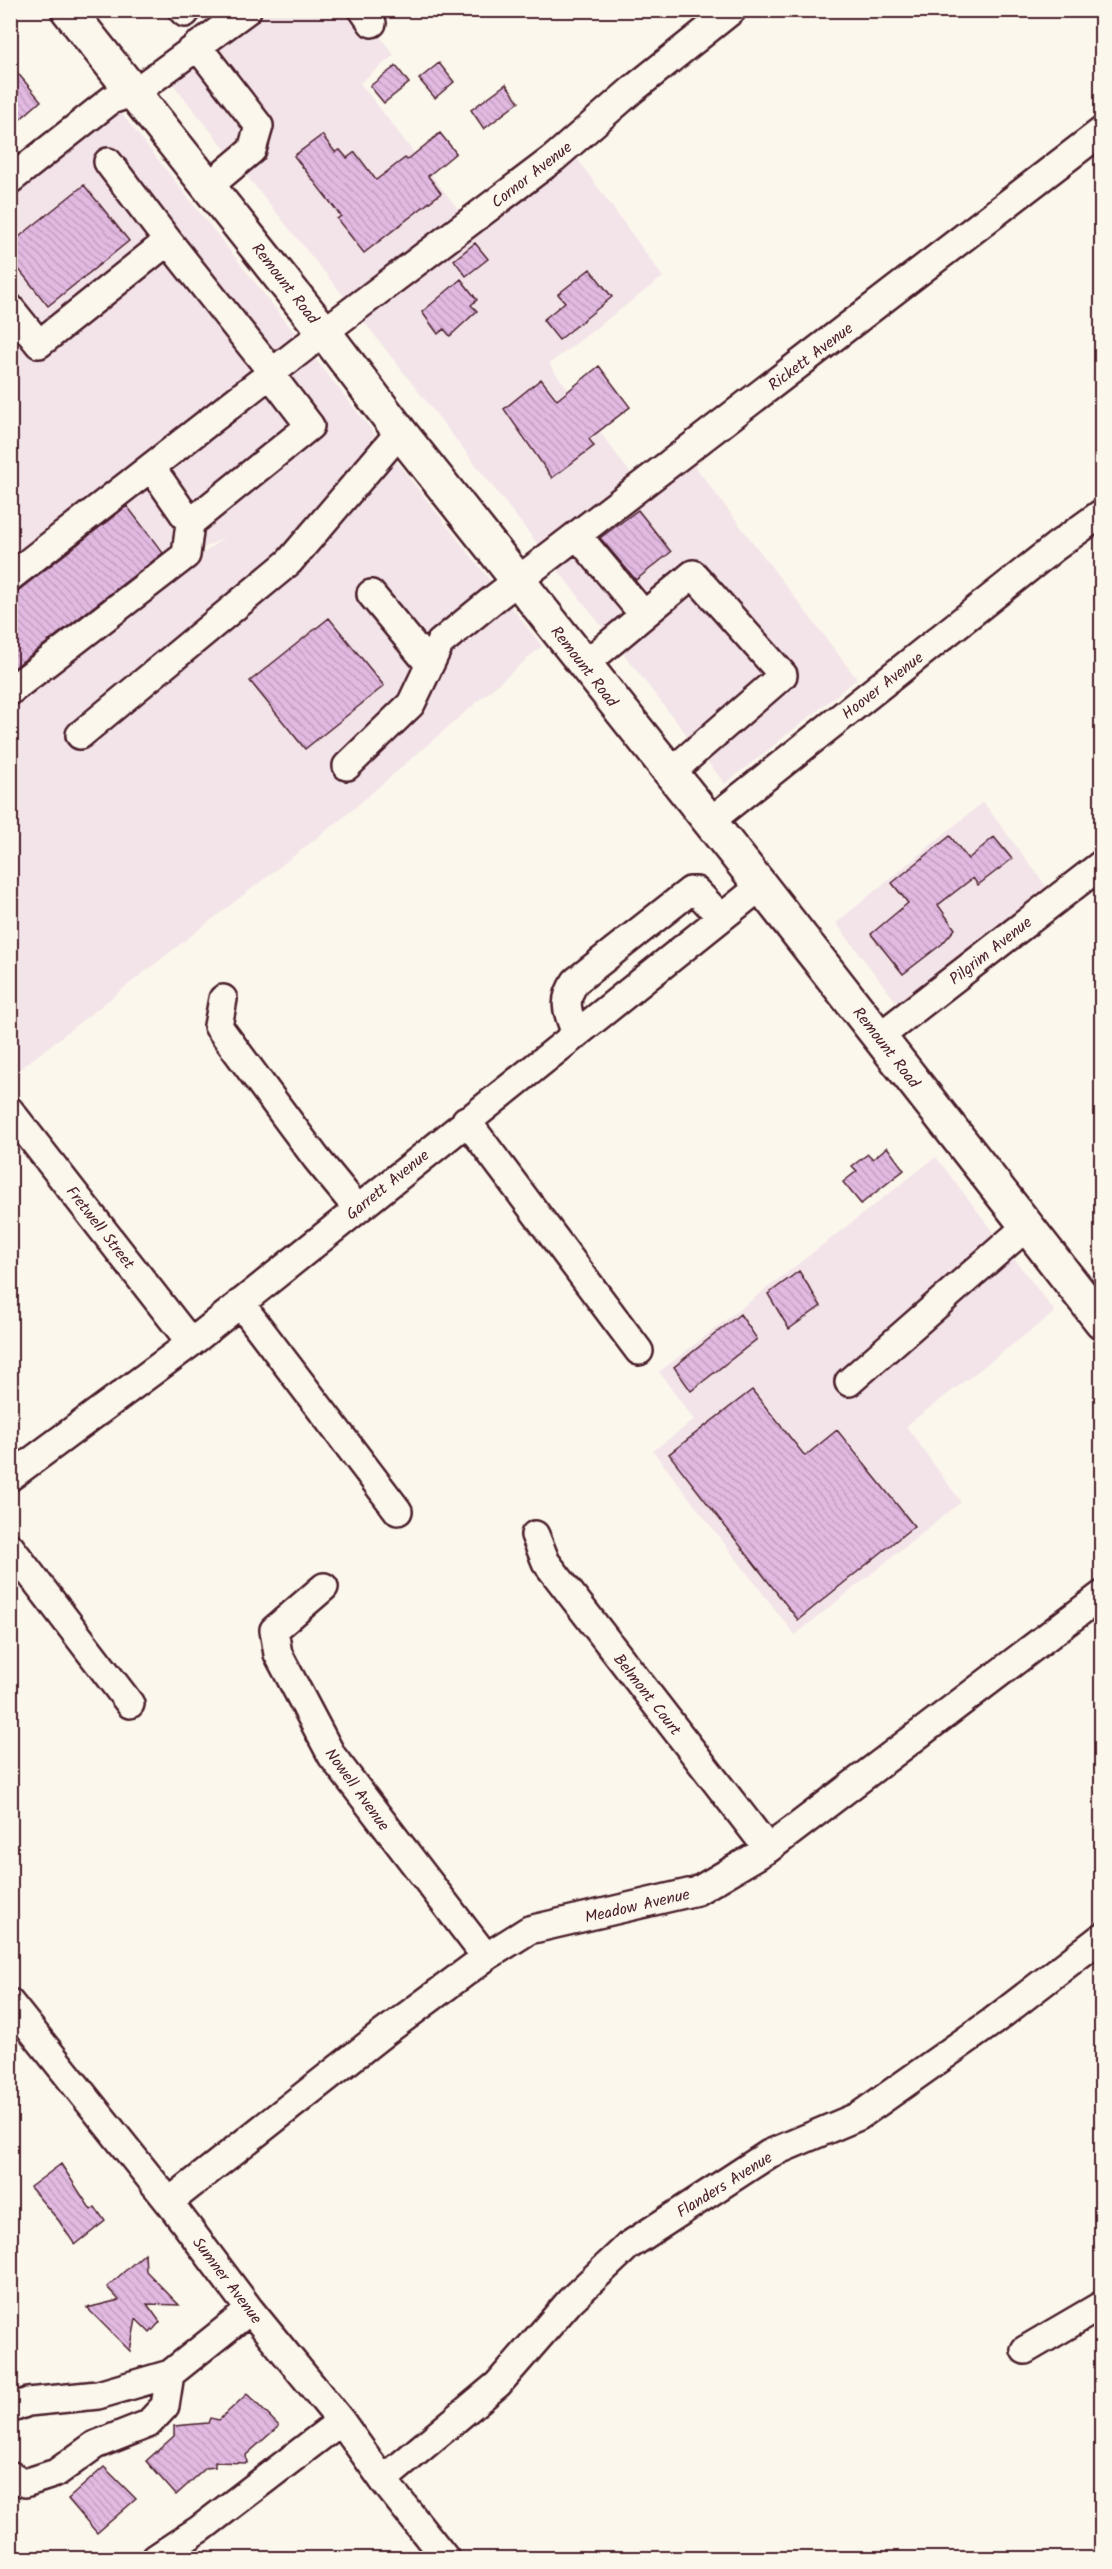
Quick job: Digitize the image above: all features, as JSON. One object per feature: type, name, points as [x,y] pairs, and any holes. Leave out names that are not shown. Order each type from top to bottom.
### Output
[{"type":"main road","name":"Remount Road","points":[[68,10],[1100,1316]]},
{"type":"street","points":[[10,180],[111,100],[135,92],[247,10]]},
{"type":"street","name":"Cornor Avenue","points":[[10,578],[324,332],[554,158],[632,90],[732,10]]},
{"type":"street","points":[[197,46],[259,126],[252,150],[208,186]]},
{"type":"street","name":"Rickett Avenue","points":[[347,766],[411,704],[440,643],[1101,131]]},
{"type":"street","points":[[108,162],[310,426],[190,523]]},
{"type":"street","points":[[10,308],[39,344],[168,240]]},
{"type":"street","points":[[80,735],[289,562],[400,432]]},
{"type":"street","points":[[10,691],[186,555],[190,523],[151,467]]},
{"type":"street","name":"Hoover Avenue","points":[[709,822],[1101,513]]},
{"type":"street","points":[[577,535],[644,615]]},
{"type":"street","points":[[584,665],[693,574],[783,675],[670,773]]},
{"type":"street","points":[[371,594],[429,664]]},
{"type":"street","name":"Pilgrim Avenue","points":[[879,1037],[1101,864]]},
{"type":"street","name":"Garrett Avenue","points":[[10,1477],[190,1343],[761,886]]},
{"type":"street","points":[[576,1033],[568,1013],[566,1000],[568,991],[576,981],[690,891],[696,891],[721,917]]},
{"type":"street","points":[[223,999],[218,1026],[316,1158],[357,1208]]},
{"type":"street","name":"Fretwell Street","points":[[10,1111],[190,1343]]},
{"type":"street","points":[[466,1120],[639,1351]]},
{"type":"street","points":[[849,1382],[1027,1226]]},
{"type":"street","points":[[240,1303],[398,1511]]},
{"type":"street","name":"Belmont Court","points":[[535,1535],[546,1562],[768,1849]]},
{"type":"street","points":[[10,1547],[130,1704]]},
{"type":"street","name":"Nowell Avenue","points":[[324,1587],[274,1630],[278,1654],[332,1756],[486,1957]]},
{"type":"street","name":"Meadow Avenue","points":[[169,2202],[381,2035],[486,1957],[529,1930],[697,1891],[768,1849],[1101,1595]]},
{"type":"street","name":"Flanders Avenue","points":[[383,2480],[498,2384],[570,2301],[628,2246],[769,2154],[859,2116],[992,2022],[1101,1936]]},
{"type":"street","name":"Sumner Avenue","points":[[10,2003],[169,2202],[250,2310],[341,2421],[383,2480],[445,2559]]},
{"type":"street","points":[[1025,2350],[1101,2306]]},
{"type":"street","points":[[10,2409],[28,2402],[99,2395],[170,2374],[250,2310]]},
{"type":"street","points":[[10,2475],[25,2483],[56,2473],[95,2445],[148,2424],[165,2406],[170,2374]]},
{"type":"street","points":[[156,2559],[200,2529],[341,2421]]},
{"type":"shaded area","points":[[222,11],[361,11],[394,55],[360,83],[468,222],[568,146],[663,277],[549,364],[640,486],[684,452],[857,679],[725,784],[354,309],[155,62]]},
{"type":"shaded area","points":[[111,100],[542,646],[345,816],[11,1076],[11,708],[224,537],[206,547],[11,705],[11,180]]},
{"type":"shaded area","points":[[983,802],[1056,899],[907,1016],[836,923]]},
{"type":"shaded area","points":[[936,1157],[1055,1312],[906,1426],[961,1502],[795,1635],[653,1451],[694,1420],[659,1372]]},
{"type":"building","points":[[439,63],[454,82],[435,98],[419,79]]},
{"type":"building","points":[[10,64],[41,101],[10,128]]},
{"type":"building","points":[[396,66],[409,83],[384,103],[370,86]]},
{"type":"building","points":[[506,84],[519,102],[484,129],[471,110]]},
{"type":"building","points":[[440,133],[456,153],[428,176],[441,193],[364,253],[337,219],[341,216],[294,156],[322,135],[335,152],[340,150],[347,158],[355,152],[376,180],[405,158],[407,160]]},
{"type":"building","points":[[84,185],[129,241],[48,306],[10,258],[10,244]]},
{"type":"building","points":[[475,243],[488,259],[466,276],[454,260]]},
{"type":"building","points":[[590,269],[612,297],[559,340],[543,320],[565,302],[558,294]]},
{"type":"building","points":[[461,279],[477,300],[471,305],[477,311],[450,336],[444,329],[438,334],[422,312]]},
{"type":"building","points":[[599,366],[630,407],[589,439],[594,446],[552,478],[504,409],[541,379],[557,400]]},
{"type":"building","points":[[127,506],[163,553],[10,671],[10,597]]},
{"type":"building","points":[[638,510],[671,552],[636,580],[600,538]]},
{"type":"building","points":[[329,618],[384,686],[305,749],[250,681]]},
{"type":"building","points":[[950,836],[968,859],[994,837],[1012,859],[978,885],[973,878],[938,905],[955,929],[942,944],[903,974],[871,934],[908,903],[892,883]]},
{"type":"building","points":[[887,1147],[904,1170],[861,1204],[843,1182],[857,1171],[852,1166],[868,1154],[873,1159]]},
{"type":"building","points":[[799,1271],[821,1306],[789,1329],[768,1294]]},
{"type":"building","points":[[740,1314],[757,1339],[691,1391],[674,1367]]},
{"type":"building","points":[[752,1390],[805,1456],[837,1430],[914,1526],[798,1620],[669,1454]]},
{"type":"building","points":[[61,2164],[91,2210],[95,2207],[105,2221],[75,2245],[59,2221],[30,2187]]},
{"type":"building","points":[[145,2253],[146,2271],[179,2305],[147,2304],[160,2322],[150,2333],[136,2319],[130,2351],[87,2308],[119,2300],[107,2287]]},
{"type":"building","points":[[247,2394],[279,2426],[246,2455],[247,2463],[215,2462],[215,2467],[206,2468],[176,2495],[146,2461],[174,2436],[174,2426],[208,2423],[210,2418],[219,2420]]},
{"type":"building","points":[[104,2467],[136,2499],[97,2533],[68,2499]]}]
